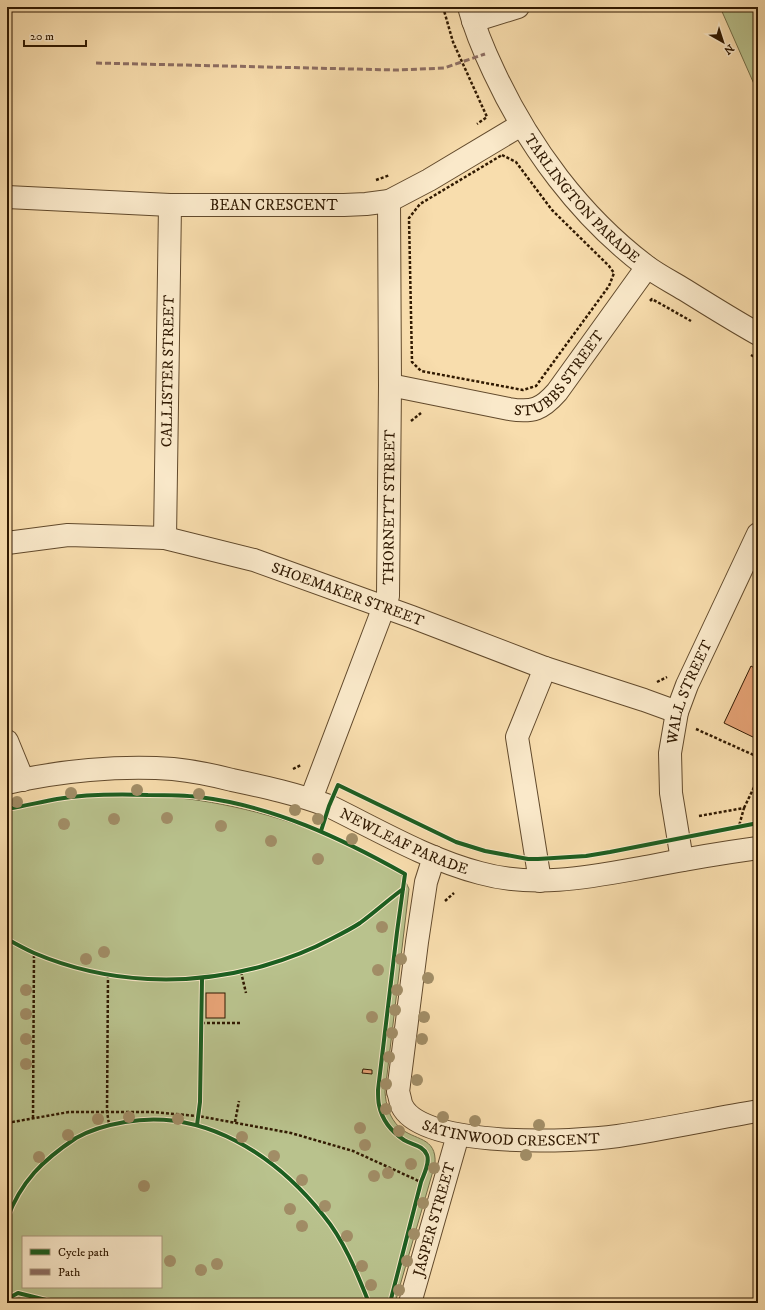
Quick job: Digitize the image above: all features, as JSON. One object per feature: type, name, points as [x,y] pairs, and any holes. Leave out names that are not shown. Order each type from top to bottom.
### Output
[{"type":"street","points":[[471,14],[518,7]]},
{"type":"street","name":"TARLINGTON PARADE","points":[[471,14],[485,54],[521,125],[545,161],[570,194],[607,232],[647,267],[758,334]]},
{"type":"street","name":"BEAN CRESCENT","points":[[7,197],[170,205],[344,205],[389,201],[429,180],[521,125]]},
{"type":"street","name":"THORNETT STREET","points":[[311,799],[388,596],[390,385],[389,201]]},
{"type":"street","name":"CALLISTER STREET","points":[[165,538],[170,205]]},
{"type":"street","name":"STUBBS STREET","points":[[390,385],[509,410],[532,410],[541,407],[557,392],[647,267]]},
{"type":"street","name":"WALL STREET","points":[[682,860],[671,793],[670,753],[676,712],[687,685],[758,534]]},
{"type":"street","name":"SHOEMAKER STREET","points":[[7,543],[68,535],[165,538],[254,560],[545,668],[676,712]]},
{"type":"street","points":[[540,881],[517,737],[538,682],[545,668]]},
{"type":"street","points":[[7,741],[15,782]]},
{"type":"street","name":"NEWLEAF PARADE","points":[[15,782],[99,769],[156,768],[196,772],[276,789],[311,799],[329,806],[434,857],[480,874],[511,879],[540,881],[588,877],[758,848]]},
{"type":"street","name":"SATINWOOD CRESCENT","points":[[434,857],[426,882],[416,942],[398,1092],[402,1107],[411,1116],[430,1127],[458,1135],[510,1140],[574,1140],[617,1136],[758,1111]]},
{"type":"street","name":"JASPER STREET","points":[[410,1303],[458,1135]]},
{"type":"path","points":[[442,7],[454,42],[487,117],[474,126]]},
{"type":"path","points":[[511,159],[502,155],[420,204],[409,218],[412,362],[421,371],[523,390],[536,386],[609,286],[614,273]]},
{"type":"path","points":[[373,181],[392,174]]},
{"type":"path","points":[[647,302],[652,299]]},
{"type":"path","points":[[408,423],[423,411]]},
{"type":"path","points":[[696,728],[758,757]]},
{"type":"path","points":[[739,826],[744,808],[758,779]]},
{"type":"path","points":[[699,816],[744,808]]},
{"type":"path","points":[[732,828],[746,825]]},
{"type":"path","points":[[441,905],[454,894]]},
{"type":"path","points":[[27,949],[41,955]]},
{"type":"path","points":[[34,953],[34,1118]]},
{"type":"path","points":[[233,974],[247,970]]},
{"type":"path","points":[[241,972],[246,993]]},
{"type":"path","points":[[100,973],[114,976]]},
{"type":"path","points":[[108,975],[107,1112],[109,1124]]},
{"type":"path","points":[[201,1031],[202,1016]]},
{"type":"path","points":[[202,1023],[240,1023]]},
{"type":"path","points":[[235,1122],[239,1101]]},
{"type":"path","points":[[197,1118],[199,1109]]},
{"type":"path","points":[[7,1123],[68,1112],[152,1112],[235,1122],[292,1133],[353,1151],[421,1182]]},
{"type":"path","points":[[102,1127],[115,1123]]},
{"type":"path","points":[[419,1190],[423,1176]]},
{"type":"path","points":[[39,1298],[52,1302]]},
{"type":"green space","points":[[720,7],[758,7],[758,93]]},
{"type":"green space","points":[[107,796],[148,796],[212,802],[279,818],[322,834],[378,860],[399,873],[404,879],[409,889],[385,1097],[389,1111],[399,1127],[423,1140],[432,1148],[435,1155],[435,1164],[395,1303],[40,1303],[19,1298],[7,1303],[7,811],[71,798]]},
{"type":"building","points":[[751,666],[758,670],[758,732],[755,738],[724,723]]},
{"type":"building","points":[[206,993],[225,993],[225,1018],[206,1018]]},
{"type":"building","points":[[363,1069],[372,1070],[372,1074],[362,1073]]},
{"type":"marked path","points":[[96,63],[396,70],[444,68],[485,54]]},
{"type":"cycle path","points":[[321,831],[338,785],[456,842],[485,851],[528,859],[586,856],[758,823]]},
{"type":"cycle path","points":[[7,809],[80,796],[125,794],[180,795],[226,801],[306,825],[356,848],[405,874],[378,1100],[382,1116],[388,1125],[404,1140],[423,1149],[427,1155],[428,1161],[421,1182],[390,1303]]},
{"type":"cycle path","points":[[7,939],[34,953],[90,971],[148,979],[206,977],[235,973],[263,966],[289,958],[314,947],[360,923],[403,889]]},
{"type":"cycle path","points":[[197,1125],[200,1102],[202,979]]},
{"type":"cycle path","points":[[7,1219],[19,1193],[34,1172],[43,1163],[76,1138],[88,1132],[112,1124],[125,1122],[154,1120],[183,1122],[210,1129],[236,1141],[283,1173],[304,1193],[331,1225],[344,1246],[369,1303]]},
{"type":"cycle path","points":[[7,1299],[18,1293],[58,1303]]}]
